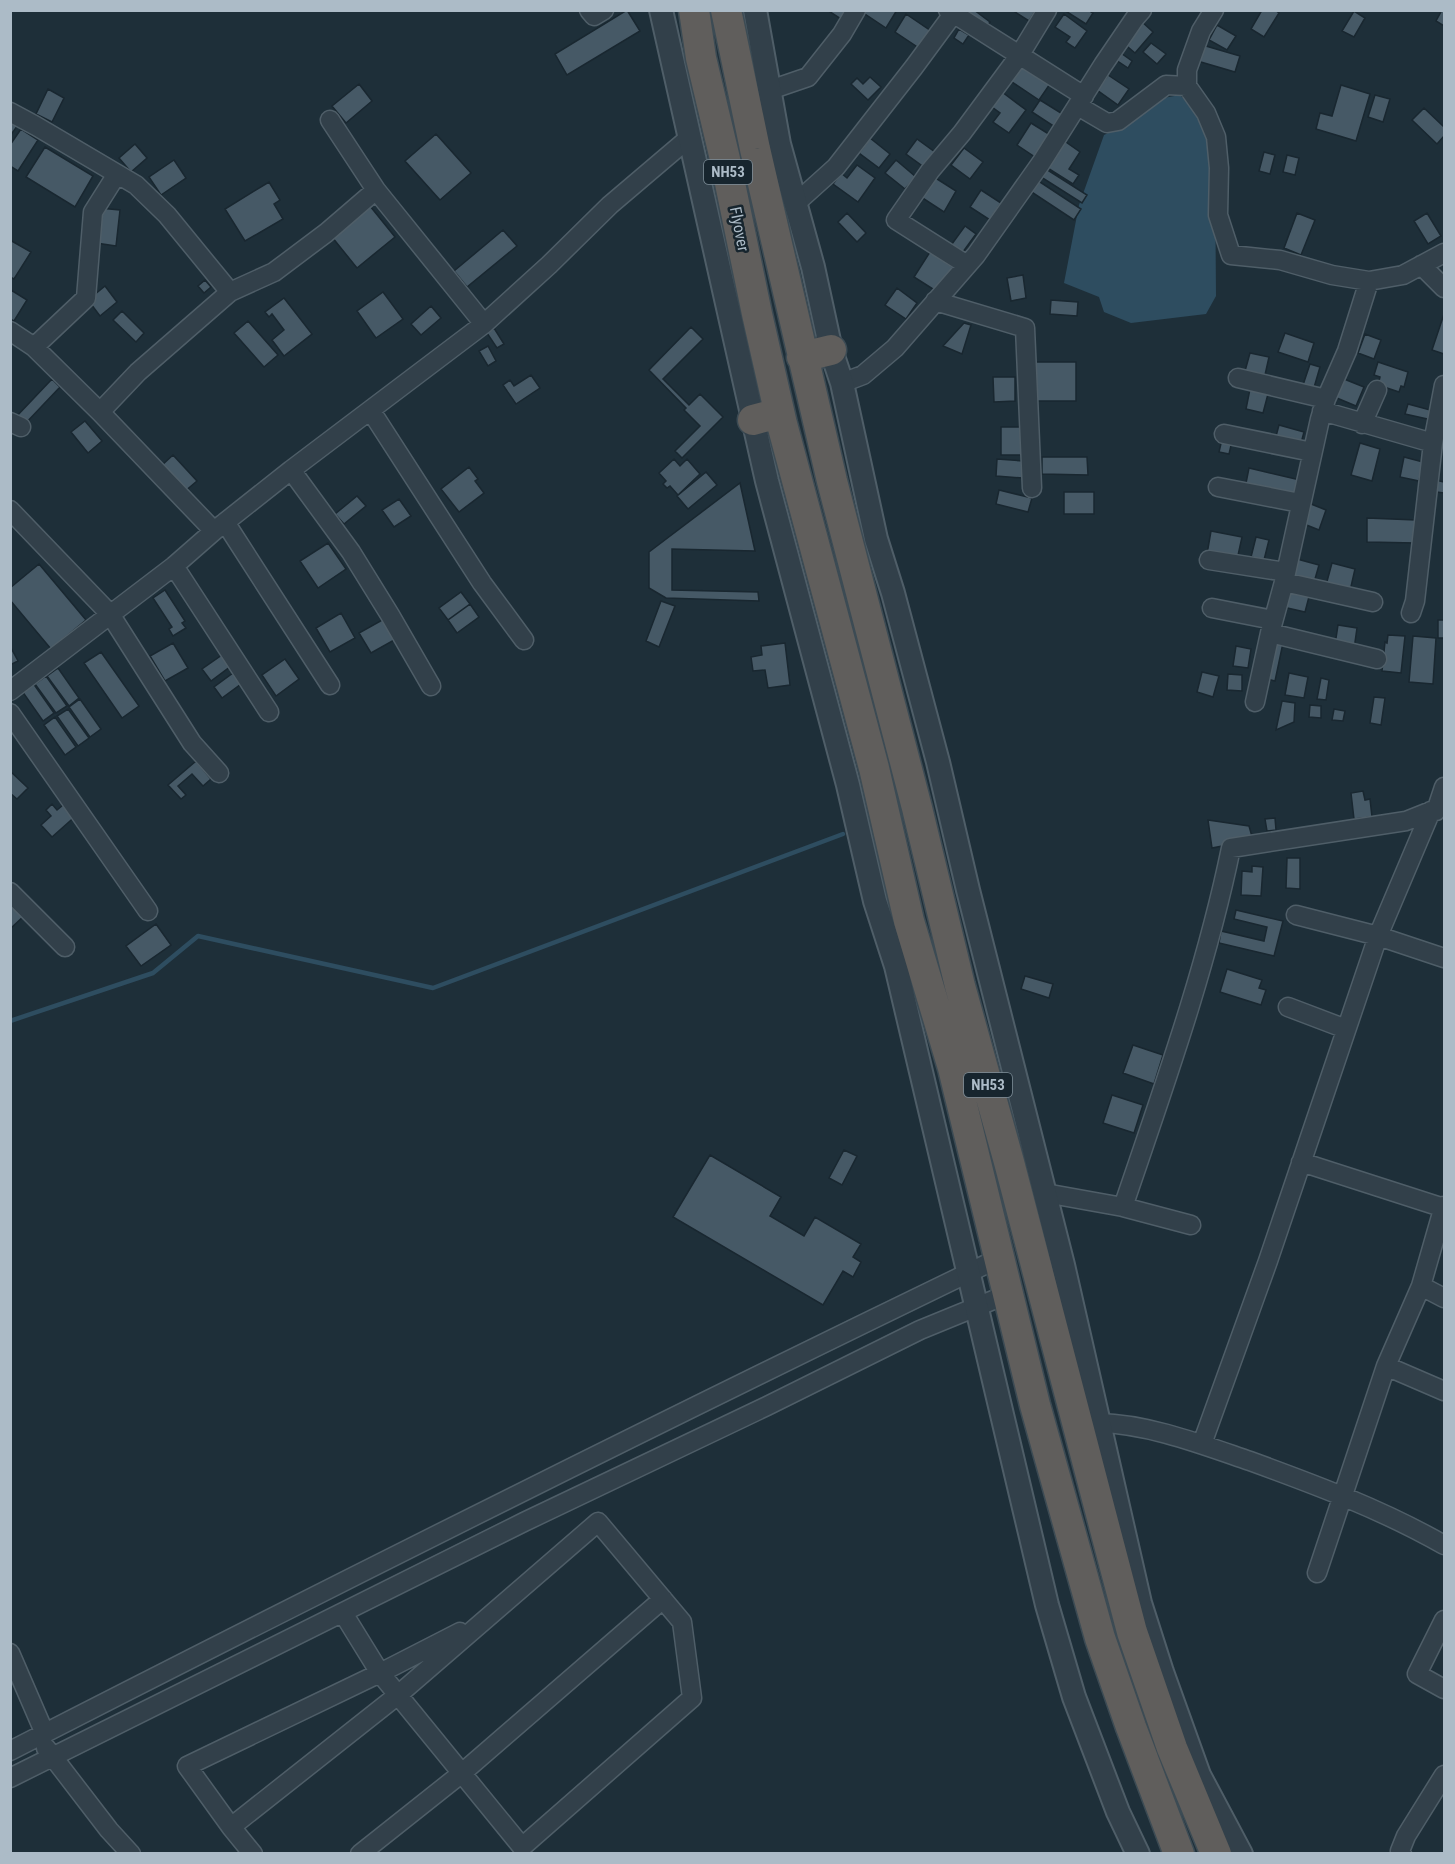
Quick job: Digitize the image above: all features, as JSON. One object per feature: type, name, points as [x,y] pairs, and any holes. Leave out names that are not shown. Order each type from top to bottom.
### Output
[{"type":"highway","name":"Flyover","points":[[694,10],[701,58],[725,159],[761,335],[766,416]]},
{"type":"highway","name":"Flyover","points":[[726,10],[802,357]]},
{"type":"highway","points":[[802,357],[831,350]]},
{"type":"highway","name":"NH53","points":[[802,357],[831,481],[917,808],[960,986],[1012,1173],[1132,1632],[1172,1748],[1216,1854]]},
{"type":"highway","name":"NH53","points":[[766,416],[874,768],[909,921],[953,1068],[1035,1405],[1100,1638],[1179,1854]]},
{"type":"street","points":[[589,10],[594,16],[604,10]]},
{"type":"street","points":[[661,10],[725,291],[766,416],[784,550],[848,785],[875,901],[896,966],[1047,1605],[1074,1697],[1118,1812],[1138,1854]]},
{"type":"street","points":[[755,10],[779,144],[796,203],[831,350],[842,383],[876,539],[893,593],[938,762],[1045,1193],[1140,1603],[1199,1774],[1241,1854]]},
{"type":"street","points":[[770,90],[808,77],[842,34],[856,10]]},
{"type":"street","points":[[967,265],[896,220],[930,171],[962,133],[1019,56],[1047,10]]},
{"type":"street","points":[[842,383],[863,375],[895,348],[976,255],[1041,163],[1103,65],[1142,10]]},
{"type":"street","points":[[1214,10],[1202,30],[1187,70],[1187,86],[1206,113],[1216,137],[1219,168],[1218,215],[1231,255],[1280,260],[1332,275],[1369,281],[1403,275],[1444,253]]},
{"type":"street","points":[[796,203],[836,167],[953,12],[1019,56],[1107,123],[1118,121],[1166,85],[1187,86]]},
{"type":"street","points":[[10,112],[136,185],[166,215],[230,292]]},
{"type":"street","points":[[330,120],[376,190],[484,324]]},
{"type":"street","points":[[10,691],[174,566],[291,470],[484,324],[610,205],[690,137]]},
{"type":"street","points":[[34,347],[86,298],[93,212],[117,174]]},
{"type":"street","points":[[100,412],[146,365],[230,292],[274,272],[326,233],[376,190]]},
{"type":"street","points":[[1422,265],[1444,288]]},
{"type":"street","points":[[1255,702],[1324,405],[1347,351],[1369,281]]},
{"type":"street","points":[[935,300],[1025,328],[1032,488]]},
{"type":"street","points":[[10,332],[34,347],[219,527],[330,686]]},
{"type":"street","points":[[1238,378],[1324,405],[1362,424],[1433,443]]},
{"type":"street","points":[[1411,613],[1415,602],[1433,443],[1444,385]]},
{"type":"street","points":[[1362,424],[1377,390]]},
{"type":"street","points":[[371,411],[482,583],[524,640]]},
{"type":"street","points":[[1224,434],[1312,452]]},
{"type":"street","points":[[291,470],[351,552],[431,686]]},
{"type":"street","points":[[1218,487],[1300,503]]},
{"type":"street","points":[[10,510],[110,614],[192,743],[219,773]]},
{"type":"street","points":[[1209,560],[1285,577],[1373,602]]},
{"type":"street","points":[[174,566],[269,712]]},
{"type":"street","points":[[1212,608],[1377,659]]},
{"type":"street","points":[[10,713],[148,910]]},
{"type":"street","points":[[1202,1444],[1268,1261],[1378,936],[1408,862],[1437,812],[1444,787]]},
{"type":"street","points":[[1123,1207],[1188,1011],[1219,905],[1231,848],[1406,821],[1437,812]]},
{"type":"street","points":[[10,892],[65,947]]},
{"type":"street","points":[[1296,915],[1378,936],[1444,958]]},
{"type":"street","points":[[1288,1007],[1346,1029]]},
{"type":"street","points":[[1301,1162],[1444,1207],[1421,1286],[1386,1366],[1317,1573]]},
{"type":"street","points":[[1045,1193],[1123,1207],[1191,1225]]},
{"type":"street","points":[[10,1752],[295,1606],[999,1258]]},
{"type":"street","points":[[1421,1286],[1444,1298]]},
{"type":"street","points":[[10,1778],[524,1522],[756,1412],[920,1330],[1008,1294]]},
{"type":"street","points":[[1386,1366],[1444,1391]]},
{"type":"street","points":[[1099,1423],[1124,1425],[1186,1438],[1299,1479],[1410,1526],[1444,1545]]},
{"type":"street","points":[[231,1827],[398,1695],[598,1522],[682,1622],[692,1698],[518,1850],[462,1773],[398,1695],[380,1673],[343,1612]]},
{"type":"street","points":[[360,1854],[462,1773],[663,1599]]},
{"type":"street","points":[[253,1854],[187,1766],[380,1673],[489,1617]]},
{"type":"street","points":[[1444,1620],[1418,1674],[1444,1689]]},
{"type":"street","points":[[10,1653],[41,1736],[53,1757],[131,1854]]},
{"type":"street","points":[[1401,1854],[1406,1836],[1444,1775]]},
{"type":"water","points":[[1180,95],[1204,121],[1215,171],[1216,296],[1206,314],[1131,323],[1104,312],[1099,297],[1064,283],[1079,205],[1104,135],[1129,123],[1158,99]]},
{"type":"building","points":[[627,10],[640,31],[567,75],[555,54]]},
{"type":"building","points":[[827,10],[846,10],[841,19]]},
{"type":"building","points":[[863,10],[897,10],[886,28],[862,12]]},
{"type":"building","points":[[962,10],[974,10],[990,22],[984,29]]},
{"type":"building","points":[[1012,10],[1036,10],[1029,21]]},
{"type":"building","points":[[1064,10],[1088,10],[1093,13],[1086,24]]},
{"type":"building","points":[[1262,10],[1275,10],[1279,13],[1264,37],[1251,29]]},
{"type":"building","points":[[1444,10],[1444,26],[1436,21]]},
{"type":"building","points":[[1354,11],[1365,18],[1354,37],[1342,31]]},
{"type":"building","points":[[906,14],[934,33],[922,50],[895,32]]},
{"type":"building","points":[[1064,14],[1087,31],[1075,48],[1066,42],[1070,37],[1055,27]]},
{"type":"building","points":[[1140,20],[1153,32],[1135,53],[1121,41]]},
{"type":"building","points":[[1217,25],[1236,36],[1227,50],[1209,40]]},
{"type":"building","points":[[959,29],[969,35],[963,44],[954,38]]},
{"type":"building","points":[[1151,43],[1166,54],[1157,64],[1143,52]]},
{"type":"building","points":[[1199,44],[1240,56],[1235,72],[1194,60]]},
{"type":"building","points":[[1118,51],[1132,61],[1128,68],[1113,58]]},
{"type":"building","points":[[1022,60],[1052,81],[1039,100],[1009,80]]},
{"type":"building","points":[[1108,75],[1129,89],[1118,105],[1097,90]]},
{"type":"building","points":[[870,77],[881,87],[868,100],[851,84],[857,78],[863,84]]},
{"type":"building","points":[[359,84],[372,101],[346,123],[332,106]]},
{"type":"building","points":[[1341,85],[1370,94],[1356,141],[1316,129],[1320,113],[1332,116]]},
{"type":"building","points":[[48,89],[64,98],[52,122],[36,114]]},
{"type":"building","points":[[1002,92],[1026,110],[1009,133],[993,122],[1000,113],[992,107]]},
{"type":"building","points":[[1375,95],[1390,99],[1383,122],[1368,117]]},
{"type":"building","points":[[1040,100],[1069,118],[1061,131],[1032,112]]},
{"type":"building","points":[[1424,108],[1444,127],[1444,136],[1437,144],[1412,120]]},
{"type":"building","points":[[10,120],[18,125],[10,136]]},
{"type":"building","points":[[1031,123],[1052,136],[1038,159],[1017,145]]},
{"type":"building","points":[[21,129],[38,140],[18,171],[10,166],[10,145]]},
{"type":"building","points":[[436,134],[471,173],[440,200],[405,161]]},
{"type":"building","points":[[870,138],[890,154],[879,168],[859,153]]},
{"type":"building","points":[[917,139],[939,155],[928,170],[906,154]]},
{"type":"building","points":[[1063,140],[1080,152],[1069,169],[1079,175],[1073,184],[1046,167]]},
{"type":"building","points":[[135,144],[147,158],[131,172],[119,158]]},
{"type":"building","points":[[45,147],[93,176],[75,207],[26,177]]},
{"type":"building","points":[[964,148],[983,162],[970,179],[951,165]]},
{"type":"building","points":[[1264,152],[1275,155],[1270,174],[1259,171]]},
{"type":"building","points":[[1287,155],[1299,158],[1295,175],[1283,172]]},
{"type":"building","points":[[174,160],[186,178],[161,195],[149,177]]},
{"type":"building","points":[[896,160],[916,177],[905,189],[885,173]]},
{"type":"building","points":[[857,165],[875,178],[858,202],[833,184],[841,173],[847,178]]},
{"type":"building","points":[[1046,169],[1087,195],[1082,203],[1041,177]]},
{"type":"building","points":[[934,177],[956,191],[944,212],[921,197]]},
{"type":"building","points":[[1037,180],[1081,209],[1074,220],[1030,191]]},
{"type":"building","points":[[269,182],[280,200],[274,204],[283,219],[245,241],[225,209]]},
{"type":"building","points":[[981,190],[1001,203],[990,220],[970,207]]},
{"type":"building","points":[[370,206],[395,237],[357,268],[332,237]]},
{"type":"building","points":[[99,208],[120,210],[116,246],[96,243]]},
{"type":"building","points":[[847,213],[866,233],[857,242],[838,222]]},
{"type":"building","points":[[1297,213],[1315,220],[1301,255],[1284,248]]},
{"type":"building","points":[[1427,213],[1441,236],[1428,244],[1414,221]]},
{"type":"building","points":[[965,226],[976,234],[960,256],[949,248]]},
{"type":"building","points":[[503,230],[517,246],[467,287],[454,271]]},
{"type":"building","points":[[10,240],[31,252],[14,279],[10,277]]},
{"type":"building","points":[[930,252],[956,269],[936,291],[914,277]]},
{"type":"building","points":[[1023,275],[1026,298],[1011,301],[1007,278]]},
{"type":"building","points":[[205,280],[211,287],[204,293],[198,286]]},
{"type":"building","points":[[105,286],[117,302],[100,316],[88,300]]},
{"type":"building","points":[[897,288],[917,303],[906,319],[885,305]]},
{"type":"building","points":[[11,290],[27,300],[14,321],[10,319]]},
{"type":"building","points":[[383,292],[403,319],[376,338],[357,311]]},
{"type":"building","points":[[284,298],[312,334],[284,356],[272,340],[284,330],[272,314],[269,317],[265,312]]},
{"type":"building","points":[[1051,300],[1078,302],[1077,316],[1050,314]]},
{"type":"building","points":[[431,306],[441,318],[421,335],[411,324]]},
{"type":"building","points":[[122,311],[144,333],[136,342],[113,320]]},
{"type":"building","points":[[1444,314],[1444,354],[1432,350]]},
{"type":"building","points":[[248,321],[278,355],[264,367],[234,333]]},
{"type":"building","points":[[964,323],[971,325],[962,354],[943,346]]},
{"type":"building","points":[[691,327],[703,339],[663,379],[689,405],[700,394],[723,417],[682,458],[675,451],[700,426],[649,370]]},
{"type":"building","points":[[494,328],[504,344],[497,348],[487,333]]},
{"type":"building","points":[[1285,333],[1314,343],[1308,362],[1278,352]]},
{"type":"building","points":[[1365,334],[1381,340],[1374,359],[1358,353]]},
{"type":"building","points":[[488,346],[496,361],[488,366],[479,351]]},
{"type":"building","points":[[1250,353],[1269,357],[1265,375],[1245,371]]},
{"type":"building","points":[[1035,362],[1076,362],[1076,401],[1035,401]]},
{"type":"building","points":[[1378,362],[1408,372],[1404,387],[1401,386],[1399,392],[1378,385],[1380,377],[1374,375]]},
{"type":"building","points":[[1310,364],[1320,367],[1313,391],[1302,388]]},
{"type":"building","points":[[531,375],[540,388],[516,404],[503,385],[510,380],[514,386]]},
{"type":"building","points":[[993,377],[1015,377],[1015,401],[994,402]]},
{"type":"building","points":[[1339,377],[1364,387],[1356,406],[1332,396]]},
{"type":"building","points":[[52,379],[60,387],[23,426],[15,418]]},
{"type":"building","points":[[1250,389],[1268,394],[1263,413],[1246,409]]},
{"type":"building","points":[[1408,404],[1434,411],[1432,420],[1405,414]]},
{"type":"building","points":[[85,421],[102,441],[88,453],[71,432]]},
{"type":"building","points":[[1279,425],[1304,432],[1300,447],[1275,440]]},
{"type":"building","points":[[1001,427],[1025,427],[1025,455],[1001,455]]},
{"type":"building","points":[[1223,435],[1233,437],[1229,454],[1219,452]]},
{"type":"building","points":[[1360,443],[1380,449],[1372,481],[1351,475]]},
{"type":"building","points":[[173,455],[197,481],[184,492],[161,466]]},
{"type":"building","points":[[1042,457],[1087,457],[1088,475],[1042,474]]},
{"type":"building","points":[[1404,457],[1423,462],[1419,481],[1400,477]]},
{"type":"building","points":[[674,459],[680,466],[687,459],[700,474],[678,495],[670,486],[667,488],[663,484],[666,481],[659,473]]},
{"type":"building","points":[[997,459],[1024,461],[1023,478],[996,476]]},
{"type":"building","points":[[469,467],[484,493],[459,512],[441,489]]},
{"type":"building","points":[[1249,468],[1300,480],[1296,499],[1245,488]]},
{"type":"building","points":[[706,472],[717,485],[688,509],[677,496]]},
{"type":"building","points":[[1431,479],[1444,482],[1444,493],[1429,491]]},
{"type":"building","points":[[740,483],[755,551],[672,549],[672,590],[758,592],[759,601],[666,598],[649,588],[649,552]]},
{"type":"building","points":[[999,490],[1032,498],[1028,512],[996,504]]},
{"type":"building","points":[[1064,492],[1094,492],[1094,514],[1064,514]]},
{"type":"building","points":[[357,496],[366,506],[344,524],[335,514]]},
{"type":"building","points":[[399,499],[411,516],[394,527],[382,510]]},
{"type":"building","points":[[1306,502],[1326,510],[1319,530],[1299,522]]},
{"type":"building","points":[[1367,518],[1416,520],[1416,543],[1367,542]]},
{"type":"building","points":[[1211,531],[1242,537],[1237,560],[1207,554]]},
{"type":"building","points":[[1256,537],[1269,540],[1264,560],[1251,557]]},
{"type":"building","points":[[328,543],[346,569],[318,588],[300,561]]},
{"type":"building","points":[[1297,559],[1319,565],[1313,586],[1291,580]]},
{"type":"building","points":[[1332,563],[1355,569],[1350,591],[1326,585]]},
{"type":"building","points":[[39,564],[86,620],[51,649],[10,600],[10,588]]},
{"type":"building","points":[[1288,587],[1310,593],[1305,612],[1283,607]]},
{"type":"building","points":[[165,590],[185,621],[182,623],[186,628],[173,636],[169,629],[172,627],[153,598]]},
{"type":"building","points":[[461,592],[470,604],[448,620],[439,608]]},
{"type":"building","points":[[661,601],[675,606],[659,647],[646,641]]},
{"type":"building","points":[[470,604],[479,617],[457,633],[448,620]]},
{"type":"building","points":[[341,613],[355,638],[330,652],[316,628]]},
{"type":"building","points":[[384,619],[396,639],[371,653],[359,633]]},
{"type":"building","points":[[1438,620],[1444,620],[1444,638],[1438,638]]},
{"type":"building","points":[[1338,625],[1357,628],[1354,649],[1335,645]]},
{"type":"building","points":[[1388,635],[1405,636],[1401,673],[1382,671],[1385,642],[1387,643]]},
{"type":"building","points":[[1413,636],[1436,638],[1433,684],[1409,682]]},
{"type":"building","points":[[1271,640],[1283,643],[1275,681],[1263,678]]},
{"type":"building","points":[[173,643],[188,668],[165,681],[150,656]]},
{"type":"building","points":[[785,643],[790,685],[768,688],[765,670],[753,671],[751,657],[762,655],[761,646]]},
{"type":"building","points":[[10,646],[18,661],[10,665]]},
{"type":"building","points":[[1236,646],[1251,649],[1248,668],[1233,666]]},
{"type":"building","points":[[101,652],[139,706],[122,718],[84,663]]},
{"type":"building","points":[[222,655],[231,666],[211,681],[202,669]]},
{"type":"building","points":[[285,659],[299,679],[276,696],[262,675]]},
{"type":"building","points":[[58,668],[79,698],[69,706],[47,676]]},
{"type":"building","points":[[1202,672],[1219,676],[1213,697],[1197,692]]},
{"type":"building","points":[[233,673],[241,684],[222,698],[214,687]]},
{"type":"building","points":[[1289,673],[1308,677],[1304,698],[1285,695]]},
{"type":"building","points":[[1228,674],[1242,675],[1242,691],[1227,690]]},
{"type":"building","points":[[46,676],[67,706],[56,713],[35,684]]},
{"type":"building","points":[[1321,678],[1329,680],[1326,700],[1317,699]]},
{"type":"building","points":[[33,683],[54,713],[43,721],[22,691]]},
{"type":"building","points":[[1374,697],[1385,698],[1381,725],[1370,723]]},
{"type":"building","points":[[80,699],[101,729],[90,737],[69,707]]},
{"type":"building","points":[[1282,701],[1295,703],[1294,722],[1276,730]]},
{"type":"building","points":[[1310,705],[1321,706],[1321,718],[1309,717]]},
{"type":"building","points":[[68,709],[89,738],[78,746],[57,716]]},
{"type":"building","points":[[1334,709],[1345,711],[1343,721],[1332,720]]},
{"type":"building","points":[[55,717],[76,747],[65,755],[44,725]]},
{"type":"building","points":[[196,761],[211,779],[203,786],[192,774],[178,786],[186,795],[181,799],[168,785]]},
{"type":"building","points":[[10,771],[28,788],[17,799],[10,793]]},
{"type":"building","points":[[1363,791],[1365,800],[1370,799],[1372,817],[1354,819],[1351,793]]},
{"type":"building","points":[[68,801],[79,813],[52,837],[41,825],[51,816],[46,810],[52,804],[57,810]]},
{"type":"building","points":[[1275,818],[1276,830],[1267,831],[1265,819]]},
{"type":"building","points":[[1208,820],[1249,826],[1253,840],[1212,848]]},
{"type":"building","points":[[1287,858],[1300,858],[1300,889],[1286,888]]},
{"type":"building","points":[[1252,866],[1263,867],[1261,896],[1241,895],[1242,871],[1252,872]]},
{"type":"building","points":[[10,897],[27,913],[10,929]]},
{"type":"building","points":[[1236,910],[1283,921],[1274,956],[1219,943],[1221,931],[1264,941],[1267,927],[1234,919]]},
{"type":"building","points":[[156,924],[171,945],[141,966],[126,946]]},
{"type":"building","points":[[1227,969],[1262,980],[1259,988],[1266,990],[1261,1005],[1220,992]]},
{"type":"building","points":[[1025,976],[1053,984],[1049,998],[1021,989]]},
{"type":"building","points":[[1133,1045],[1163,1055],[1154,1084],[1123,1073]]},
{"type":"building","points":[[1112,1095],[1143,1105],[1134,1133],[1103,1123]]},
{"type":"building","points":[[844,1150],[857,1156],[842,1185],[829,1178]]},
{"type":"building","points":[[710,1155],[781,1197],[770,1216],[804,1236],[815,1217],[861,1244],[853,1257],[861,1262],[853,1277],[843,1271],[823,1305],[673,1217]]},
{"type":"waterway","points":[[10,1021],[153,973],[198,936],[433,988],[843,834]]}]
